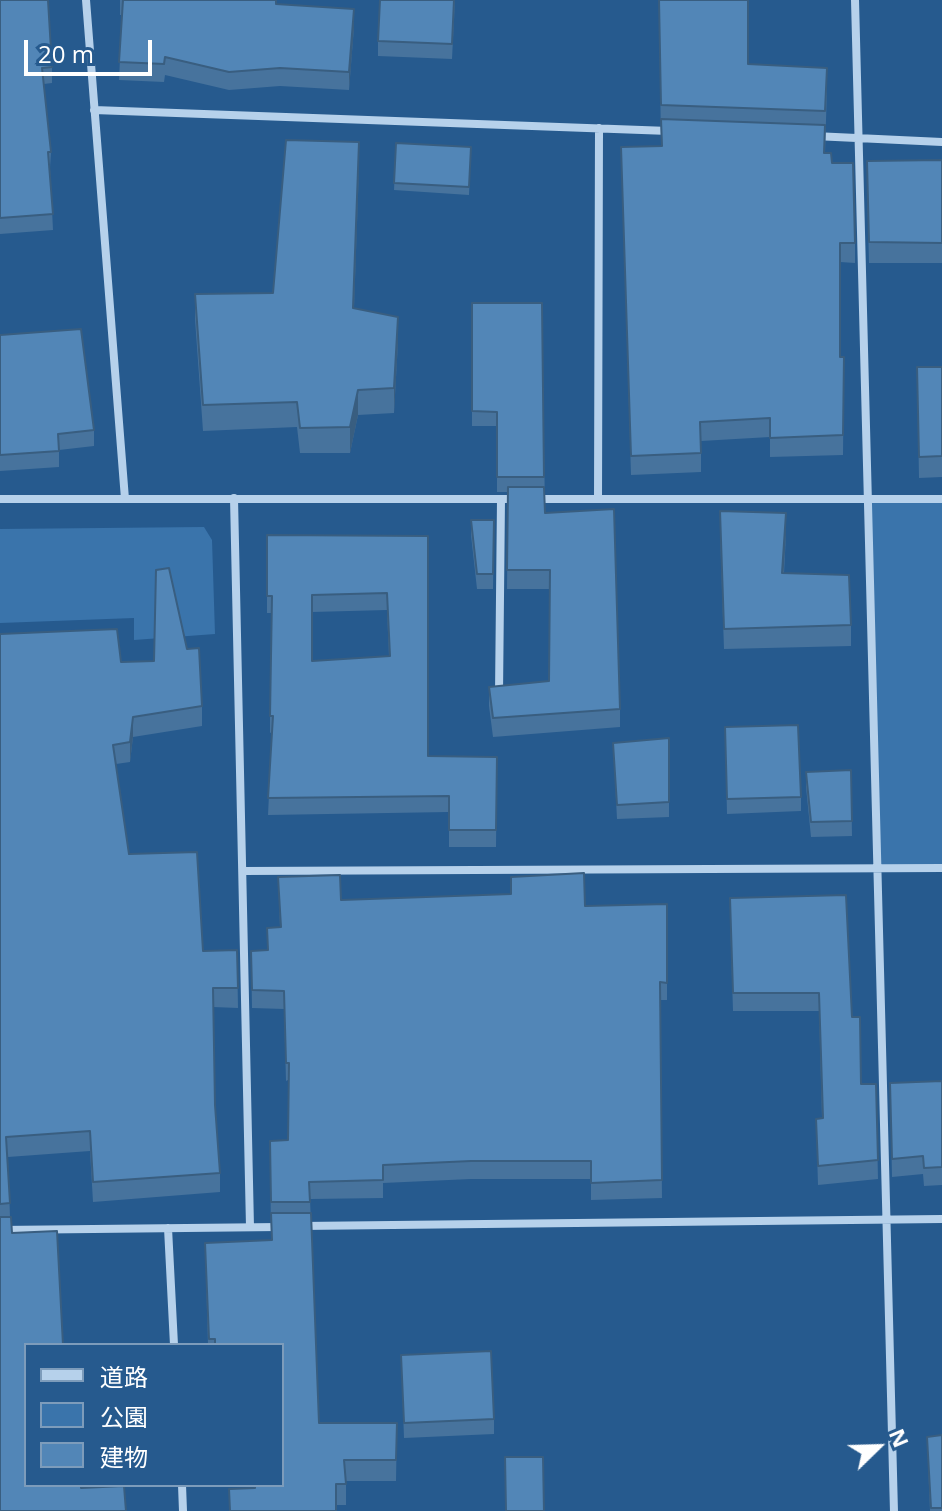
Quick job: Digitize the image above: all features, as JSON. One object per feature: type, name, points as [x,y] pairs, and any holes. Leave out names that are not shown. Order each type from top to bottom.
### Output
[{"type":"street","points":[[86,0],[125,499]]},
{"type":"street","points":[[855,0],[894,1511]]},
{"type":"street","points":[[94,110],[675,131]]},
{"type":"street","points":[[598,499],[599,128]]},
{"type":"street","points":[[797,135],[942,142]]},
{"type":"street","points":[[234,498],[250,1227]]},
{"type":"street","points":[[0,499],[942,499]]},
{"type":"street","points":[[499,694],[501,499]]},
{"type":"street","points":[[243,871],[942,868]]},
{"type":"street","points":[[298,1226],[942,1219]]},
{"type":"street","points":[[0,1230],[282,1227]]},
{"type":"street","points":[[168,1228],[174,1343]]},
{"type":"street","points":[[182,1487],[183,1511]]},
{"type":"green space","points":[[868,499],[942,499],[942,868],[878,869]]},
{"type":"green space","points":[[204,527],[212,540],[215,634],[134,640],[134,618],[0,623],[0,529]]},
{"type":"building","points":[[0,0],[48,0],[52,67],[42,68],[51,152],[48,152],[53,214],[0,218]]},
{"type":"building","points":[[123,0],[276,0],[276,4],[354,9],[349,72],[280,68],[229,72],[165,57],[164,64],[119,62]]},
{"type":"building","points":[[380,0],[454,0],[452,44],[378,41]]},
{"type":"building","points":[[659,0],[748,0],[748,64],[827,68],[825,111],[661,105]]},
{"type":"building","points":[[661,119],[825,125],[824,153],[831,153],[832,163],[853,163],[855,243],[840,243],[843,435],[770,438],[770,418],[700,422],[701,453],[631,456],[621,147],[662,146]]},
{"type":"building","points":[[286,140],[359,142],[353,308],[398,317],[394,388],[358,390],[350,427],[300,428],[297,402],[203,405],[195,294],[273,293]]},
{"type":"building","points":[[396,143],[471,147],[469,187],[394,183]]},
{"type":"building","points":[[942,160],[942,243],[869,242],[867,161]]},
{"type":"building","points":[[472,303],[542,303],[544,477],[497,477],[497,412],[472,411]]},
{"type":"building","points":[[81,329],[94,430],[58,434],[59,451],[0,455],[0,335]]},
{"type":"building","points":[[917,367],[942,367],[942,456],[919,457]]},
{"type":"building","points":[[508,487],[544,487],[545,513],[614,509],[620,709],[493,718],[489,687],[549,681],[550,570],[507,570]]},
{"type":"building","points":[[720,511],[786,513],[782,573],[849,575],[851,625],[724,629]]},
{"type":"building","points":[[471,520],[494,520],[493,574],[477,574]]},
{"type":"building","points":[[267,535],[428,536],[428,756],[497,757],[496,830],[449,830],[449,796],[268,798],[273,716],[270,716],[272,596],[267,596]],"holes":[[[387,593],[390,656],[312,661],[312,595]]]},
{"type":"building","points":[[169,568],[187,649],[199,648],[202,706],[133,717],[130,742],[113,745],[129,854],[197,852],[203,951],[237,950],[238,988],[213,988],[215,1105],[220,1173],[93,1182],[90,1131],[6,1137],[10,1203],[0,1204],[0,634],[117,629],[121,662],[154,661],[156,570]]},
{"type":"building","points":[[798,725],[801,797],[727,799],[725,727]]},
{"type":"building","points":[[669,738],[669,802],[617,805],[613,743]]},
{"type":"building","points":[[851,770],[852,821],[811,822],[806,772]]},
{"type":"building","points":[[584,873],[585,906],[667,904],[667,983],[660,982],[662,1180],[591,1183],[591,1161],[383,1165],[383,1180],[309,1182],[310,1202],[271,1202],[270,1141],[288,1140],[289,1063],[286,1063],[284,991],[252,990],[251,951],[268,950],[267,928],[281,927],[278,877],[340,875],[341,900],[511,894],[511,877]]},
{"type":"building","points":[[846,895],[852,1017],[860,1017],[861,1084],[876,1084],[878,1160],[818,1166],[816,1119],[823,1118],[819,993],[733,993],[730,898]]},
{"type":"building","points":[[942,1081],[942,1167],[924,1168],[923,1156],[892,1159],[890,1083]]},
{"type":"building","points":[[271,1213],[311,1213],[319,1423],[397,1423],[396,1460],[344,1460],[346,1484],[336,1484],[336,1511],[230,1511],[229,1489],[284,1487],[284,1343],[215,1343],[215,1339],[209,1339],[205,1243],[272,1240]]},
{"type":"building","points":[[0,1217],[11,1217],[12,1233],[57,1231],[63,1343],[24,1343],[24,1487],[124,1487],[126,1511],[0,1511]]},
{"type":"building","points":[[491,1351],[494,1419],[404,1423],[401,1355]]},
{"type":"building","points":[[942,1435],[942,1508],[931,1508],[927,1437]]},
{"type":"building","points":[[505,1457],[543,1457],[544,1511],[506,1511]]}]
